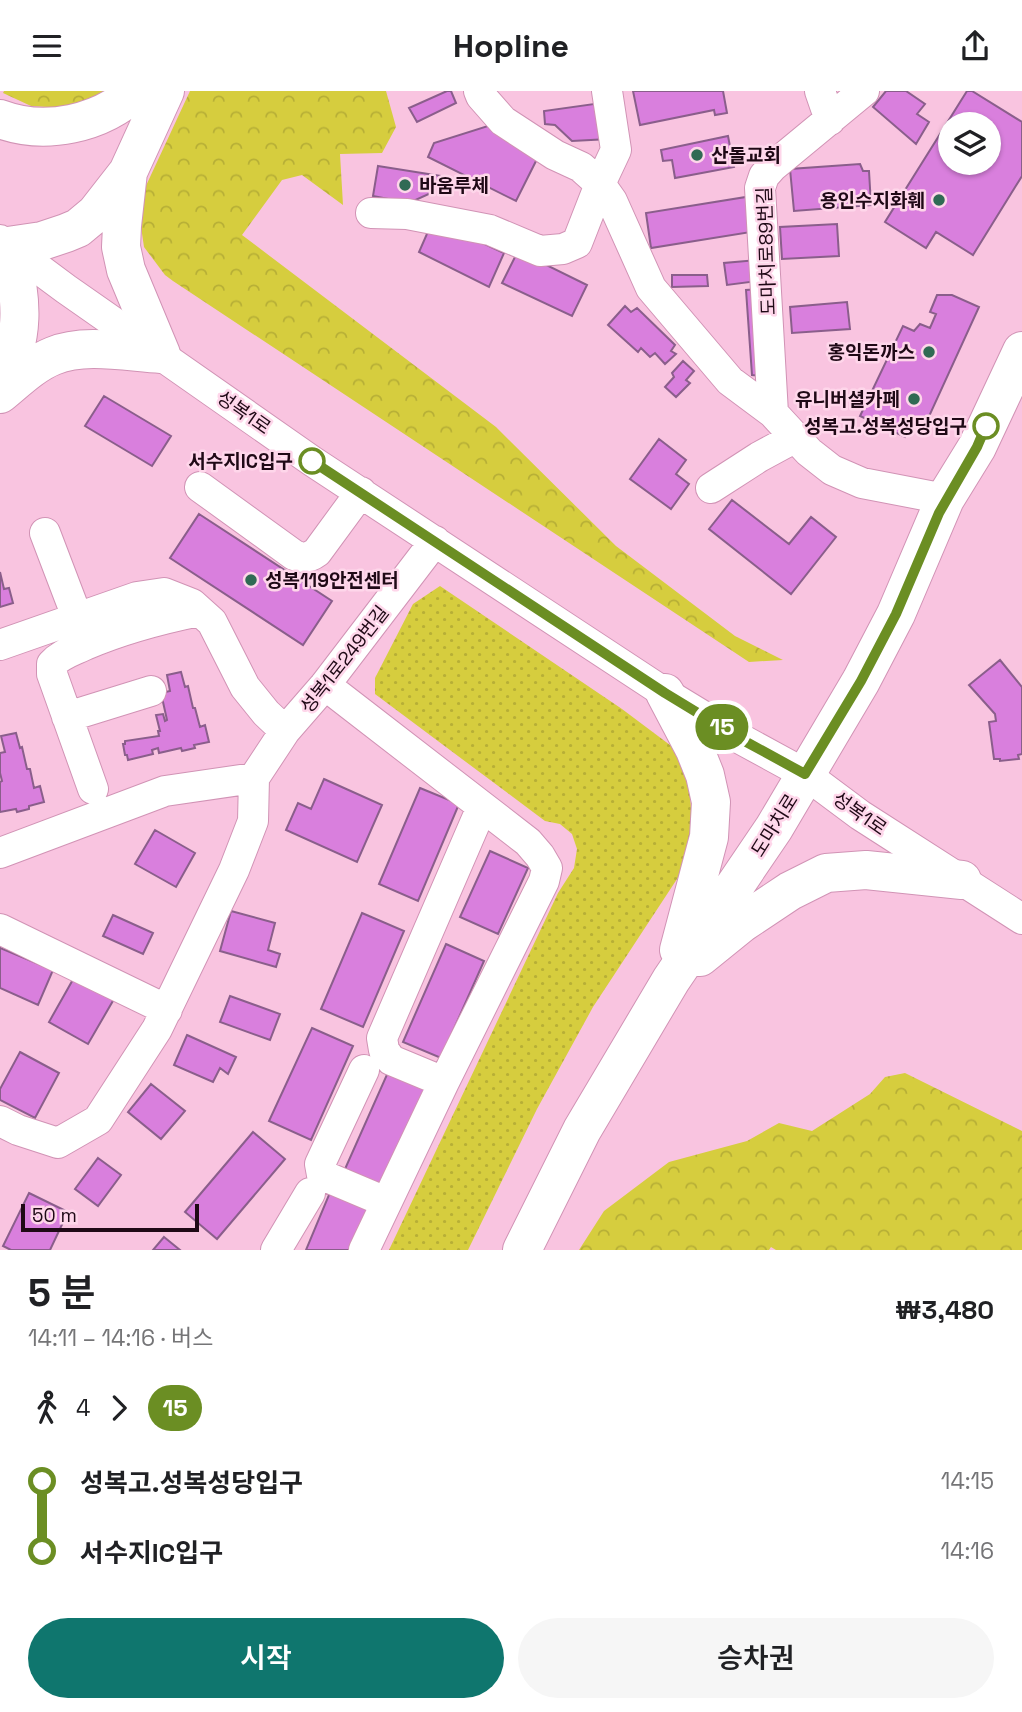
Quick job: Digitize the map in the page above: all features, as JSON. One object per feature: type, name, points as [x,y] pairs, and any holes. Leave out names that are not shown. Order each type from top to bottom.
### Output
[{"type":"main road","points":[[0,119],[37,126],[70,125],[101,115],[125,102],[136,91]]},
{"type":"main road","points":[[0,392],[11,367],[20,327],[16,273],[4,243],[42,241],[78,228],[96,213],[128,172],[165,91]]},
{"type":"main road","points":[[0,392],[53,356],[82,348],[161,354],[127,270],[121,247],[128,172]]},
{"type":"main road","name":"도마치로","points":[[522,1250],[582,1130],[671,980],[774,828],[861,681],[896,614],[945,499],[977,447],[1022,351]]},
{"type":"main road","points":[[665,693],[695,750],[705,775],[711,802],[709,837],[671,980]]},
{"type":"main road","points":[[671,980],[742,923],[790,891],[826,873],[866,870],[962,880]]},
{"type":"street","points":[[479,91],[503,121],[555,155],[581,167],[600,184],[612,201],[651,288],[730,381],[773,412],[809,452],[832,470],[862,483],[945,499]]},
{"type":"street","points":[[371,213],[436,219],[490,230],[540,251],[563,249],[577,243],[615,149],[607,91]]},
{"type":"street","points":[[820,91],[830,120]]},
{"type":"street","name":"도마치로89번길","points":[[773,412],[760,188],[764,176],[772,167],[864,91]]},
{"type":"street","name":"성복1로","points":[[4,243],[312,461],[665,693],[805,774],[860,815],[1022,919]]},
{"type":"street","points":[[711,488],[796,437]]},
{"type":"street","points":[[201,487],[300,558],[317,552],[360,492]]},
{"type":"street","points":[[45,533],[77,617]]},
{"type":"street","name":"성복1로249번길","points":[[254,778],[285,731],[326,685],[435,541]]},
{"type":"street","points":[[0,645],[136,597],[164,593],[192,604],[212,622],[245,687],[285,731]]},
{"type":"street","points":[[93,789],[52,674],[52,664],[59,657],[104,637],[163,618],[199,611]]},
{"type":"street","points":[[326,685],[528,842],[547,869],[544,881],[444,1081],[364,1250]]},
{"type":"street","points":[[67,717],[151,691]]},
{"type":"street","points":[[0,853],[165,791],[254,778],[253,821],[234,870],[157,1029],[98,1120],[58,1143],[0,1121]]},
{"type":"street","points":[[444,1081],[391,1060],[384,1050],[382,1038],[482,807]]},
{"type":"street","points":[[0,929],[167,1010]]},
{"type":"street","points":[[364,1070],[320,1164],[322,1175],[386,1202]]},
{"type":"street","points":[[276,1250],[310,1193]]},
{"type":"green space","points":[[109,91],[64,108],[31,106],[3,93]]},
{"type":"green space","points":[[190,91],[386,91],[396,127],[382,153],[340,154],[343,205],[302,175],[282,180],[242,235],[496,427],[616,546],[735,636],[783,660],[749,662],[165,275],[144,247],[140,220],[144,190]]},
{"type":"green space","points":[[440,586],[622,709],[674,748],[689,788],[694,835],[679,876],[593,1007],[537,1109],[468,1250],[389,1250],[558,893],[574,868],[577,849],[572,834],[560,824],[545,821],[375,694],[375,678],[413,604]]},
{"type":"green space","points":[[905,1073],[1022,1131],[1022,1250],[776,1250],[771,1247],[769,1250],[579,1250],[604,1211],[669,1162],[747,1141],[779,1123],[812,1131],[870,1094],[885,1077]]},
{"type":"building","points":[[451,91],[456,103],[417,122],[409,108]]},
{"type":"building","points":[[633,91],[723,91],[727,113],[715,115],[714,110],[640,125]]},
{"type":"building","points":[[886,91],[906,91],[925,104],[917,114],[929,122],[916,144],[873,107]]},
{"type":"building","points":[[967,91],[972,91],[1022,122],[1022,176],[973,255],[936,232],[926,248],[885,222],[938,137],[938,175],[1001,175],[1001,112],[954,112]]},
{"type":"building","points":[[601,103],[609,139],[572,141],[555,125],[545,124],[544,111]]},
{"type":"building","points":[[491,125],[539,155],[516,201],[428,157],[434,143]]},
{"type":"building","name":"산돌교회","points":[[728,136],[734,167],[675,178],[672,160],[663,161],[661,150]]},
{"type":"building","points":[[860,164],[863,171],[869,171],[871,205],[794,211],[790,169]]},
{"type":"building","name":"바움루체","points":[[378,166],[441,176],[431,193],[409,203],[373,196]]},
{"type":"building","points":[[746,197],[751,232],[651,248],[646,213]]},
{"type":"building","points":[[433,220],[504,253],[489,287],[419,252]]},
{"type":"building","points":[[837,224],[839,256],[782,259],[780,227]]},
{"type":"building","points":[[518,251],[587,285],[572,316],[502,283]]},
{"type":"building","points":[[757,260],[758,281],[727,285],[724,263]]},
{"type":"building","points":[[672,275],[707,275],[708,286],[672,287]]},
{"type":"building","points":[[760,289],[765,376],[752,375],[746,290]]},
{"type":"building","points":[[937,295],[952,295],[979,307],[926,423],[912,421],[905,437],[860,416],[903,326],[914,331],[920,324],[930,328],[936,314],[930,312]]},
{"type":"building","points":[[847,302],[850,329],[792,333],[790,307]]},
{"type":"building","points":[[625,306],[631,312],[637,308],[675,345],[671,351],[676,354],[665,364],[655,353],[650,357],[641,348],[638,352],[608,325]]},
{"type":"building","points":[[683,361],[694,371],[686,380],[690,383],[676,397],[665,387],[674,377],[672,373]]},
{"type":"building","points":[[104,396],[171,436],[152,466],[85,426]]},
{"type":"building","points":[[659,439],[686,460],[676,474],[689,484],[671,509],[630,479]]},
{"type":"building","points":[[732,500],[789,544],[811,517],[836,537],[791,594],[709,529]]},
{"type":"building","name":"성복119안전센터","points":[[199,514],[332,601],[303,645],[170,558]]},
{"type":"building","points":[[0,572],[4,589],[9,588],[13,603],[0,607]]},
{"type":"building","points":[[1000,660],[1022,687],[1022,754],[1018,755],[1019,759],[1000,761],[994,759],[989,722],[996,721],[995,714],[969,685]]},
{"type":"building","points":[[181,672],[200,727],[205,725],[209,742],[182,751],[181,748],[159,753],[158,748],[152,750],[153,754],[128,760],[123,744],[125,741],[159,736],[156,715],[163,714],[165,721],[167,720],[161,693],[170,691],[167,675]]},
{"type":"building","points":[[16,733],[27,769],[30,769],[34,788],[40,786],[44,802],[17,812],[16,809],[0,812],[0,753],[5,752],[1,736]]},
{"type":"building","points":[[324,779],[382,805],[357,862],[286,830],[298,803],[311,809]]},
{"type":"building","points":[[420,788],[459,804],[418,901],[379,884]]},
{"type":"building","points":[[155,830],[195,853],[176,887],[135,864]]},
{"type":"building","points":[[490,851],[528,868],[498,934],[460,917]]},
{"type":"building","points":[[231,911],[275,923],[268,950],[280,954],[276,967],[220,951]]},
{"type":"building","points":[[362,913],[404,931],[363,1027],[321,1009]]},
{"type":"building","points":[[113,915],[153,933],[143,954],[103,936]]},
{"type":"building","points":[[446,944],[484,961],[441,1058],[403,1042]]},
{"type":"building","points":[[0,948],[53,970],[38,1005],[0,988]]},
{"type":"building","points":[[75,976],[114,999],[88,1044],[49,1022]]},
{"type":"building","points":[[230,996],[280,1014],[270,1040],[220,1022]]},
{"type":"building","points":[[312,1028],[353,1046],[311,1140],[269,1121]]},
{"type":"building","points":[[187,1035],[236,1057],[228,1074],[220,1068],[213,1082],[174,1065]]},
{"type":"building","points":[[20,1052],[59,1073],[35,1118],[0,1100],[0,1089]]},
{"type":"building","points":[[389,1070],[429,1088],[386,1187],[345,1169]]},
{"type":"building","points":[[151,1084],[185,1111],[161,1139],[128,1112]]},
{"type":"building","points":[[253,1132],[285,1159],[217,1239],[185,1212]]},
{"type":"building","points":[[98,1158],[121,1175],[98,1206],[75,1189]]},
{"type":"building","points":[[331,1190],[372,1207],[354,1250],[306,1250]]},
{"type":"building","points":[[29,1193],[68,1212],[50,1250],[11,1250],[3,1246]]},
{"type":"building","points":[[164,1237],[180,1250],[153,1250]]},
{"type":"bus line","name":"15","points":[[312,461],[665,693],[805,774],[861,681],[896,614],[945,499],[977,447],[986,426]]},
{"type":"place","name":"산돌교회","points":[[697,155]]},
{"type":"place","name":"바움루체","points":[[405,185]]},
{"type":"place","name":"용인수지화훼","points":[[939,200]]},
{"type":"place","name":"홍익돈까스","points":[[929,352]]},
{"type":"place","name":"유니버셜카페","points":[[914,399]]},
{"type":"place","name":"성복고.성복성당입구","points":[[986,426]]},
{"type":"place","name":"서수지IC입구","points":[[312,461]]},
{"type":"place","name":"성복119안전센터","points":[[251,580]]}]
